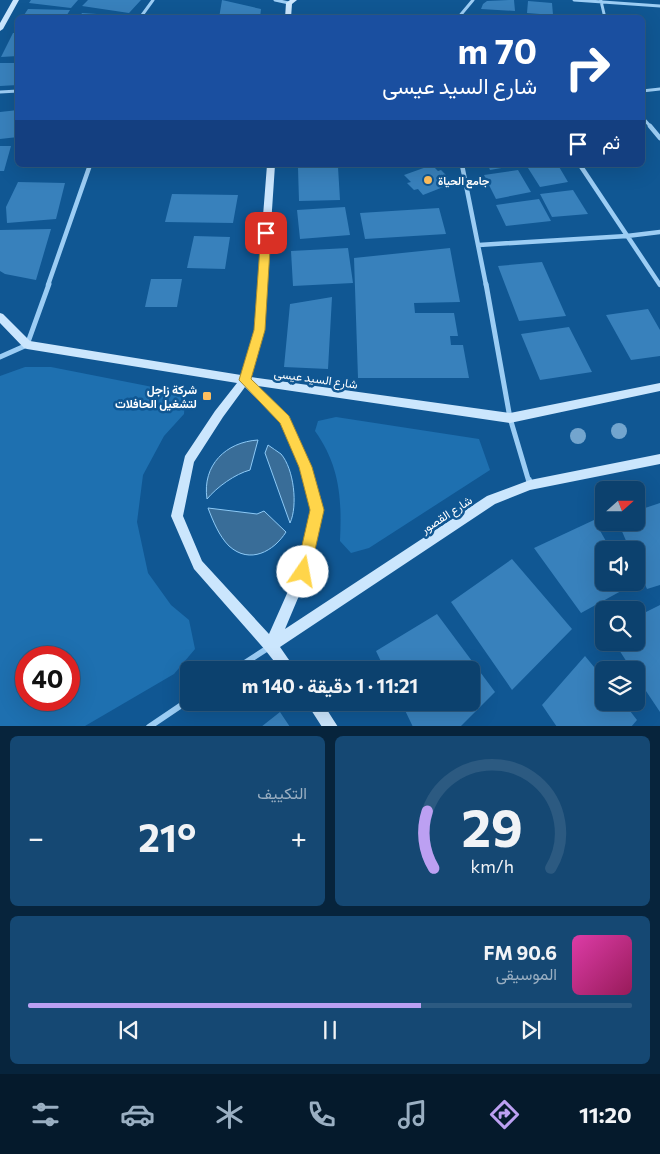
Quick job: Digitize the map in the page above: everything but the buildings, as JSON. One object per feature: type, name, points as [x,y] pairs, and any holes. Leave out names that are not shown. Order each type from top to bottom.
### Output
[{"type":"street","points":[[0,29],[16,0]]},
{"type":"street","points":[[142,15],[153,0]]},
{"type":"street","points":[[275,0],[292,2],[289,15]]},
{"type":"street","points":[[466,0],[473,1]]},
{"type":"street","points":[[574,0],[660,6]]},
{"type":"street","points":[[461,15],[473,1]]},
{"type":"street","points":[[601,1],[603,15]]},
{"type":"street","points":[[645,91],[660,89]]},
{"type":"street","points":[[0,92],[15,91]]},
{"type":"street","points":[[645,120],[660,138]]},
{"type":"street","points":[[0,357],[27,345],[89,167]]},
{"type":"street","points":[[271,167],[259,330],[245,380],[219,414],[189,460],[178,516],[198,565],[282,661]]},
{"type":"street","points":[[462,167],[479,245],[510,418],[530,485]]},
{"type":"street","points":[[581,167],[660,285]]},
{"type":"street","points":[[479,245],[627,236],[660,232]]},
{"type":"street","points":[[0,317],[27,345]]},
{"type":"street","name":"شارع السيد عيسى","points":[[27,345],[245,380],[510,418]]},
{"type":"street","points":[[245,380],[285,420],[305,467],[317,510],[303,572],[271,646],[248,661]]},
{"type":"street","points":[[510,418],[660,387]]},
{"type":"street","name":"شارع القصور","points":[[271,646],[491,500],[530,485],[660,459]]},
{"type":"street","points":[[148,726],[180,706]]},
{"type":"street","points":[[320,711],[331,726]]},
{"type":"shaded area","points":[[25,367],[51,367],[173,391],[185,399],[184,414],[164,436],[143,475],[137,522],[148,573],[171,605],[189,620],[195,649],[185,661],[180,661],[180,667],[174,674],[85,726],[0,726],[0,376]]},
{"type":"shaded area","points":[[336,417],[479,439],[490,470],[369,548],[351,553],[340,541],[340,497],[338,483],[330,457],[315,431],[318,421]]},
{"type":"shaded area","points":[[258,440],[250,470],[227,482],[207,499],[206,487],[208,476],[219,458],[236,445]]},
{"type":"shaded area","points":[[268,445],[281,454],[292,478],[294,507],[290,523],[265,453]]},
{"type":"shaded area","points":[[208,508],[257,514],[264,511],[286,532],[275,545],[261,553],[253,555],[237,552],[222,538]]},
{"type":"place","name":"جامع الحياة","points":[[428,180]]},
{"type":"place","name":"شركة زاجل لتشغيل الحافلات","points":[[207,396]]},
{"type":"route","points":[[266,233],[259,330],[245,380],[285,420],[305,467],[317,510],[303,572]]}]
